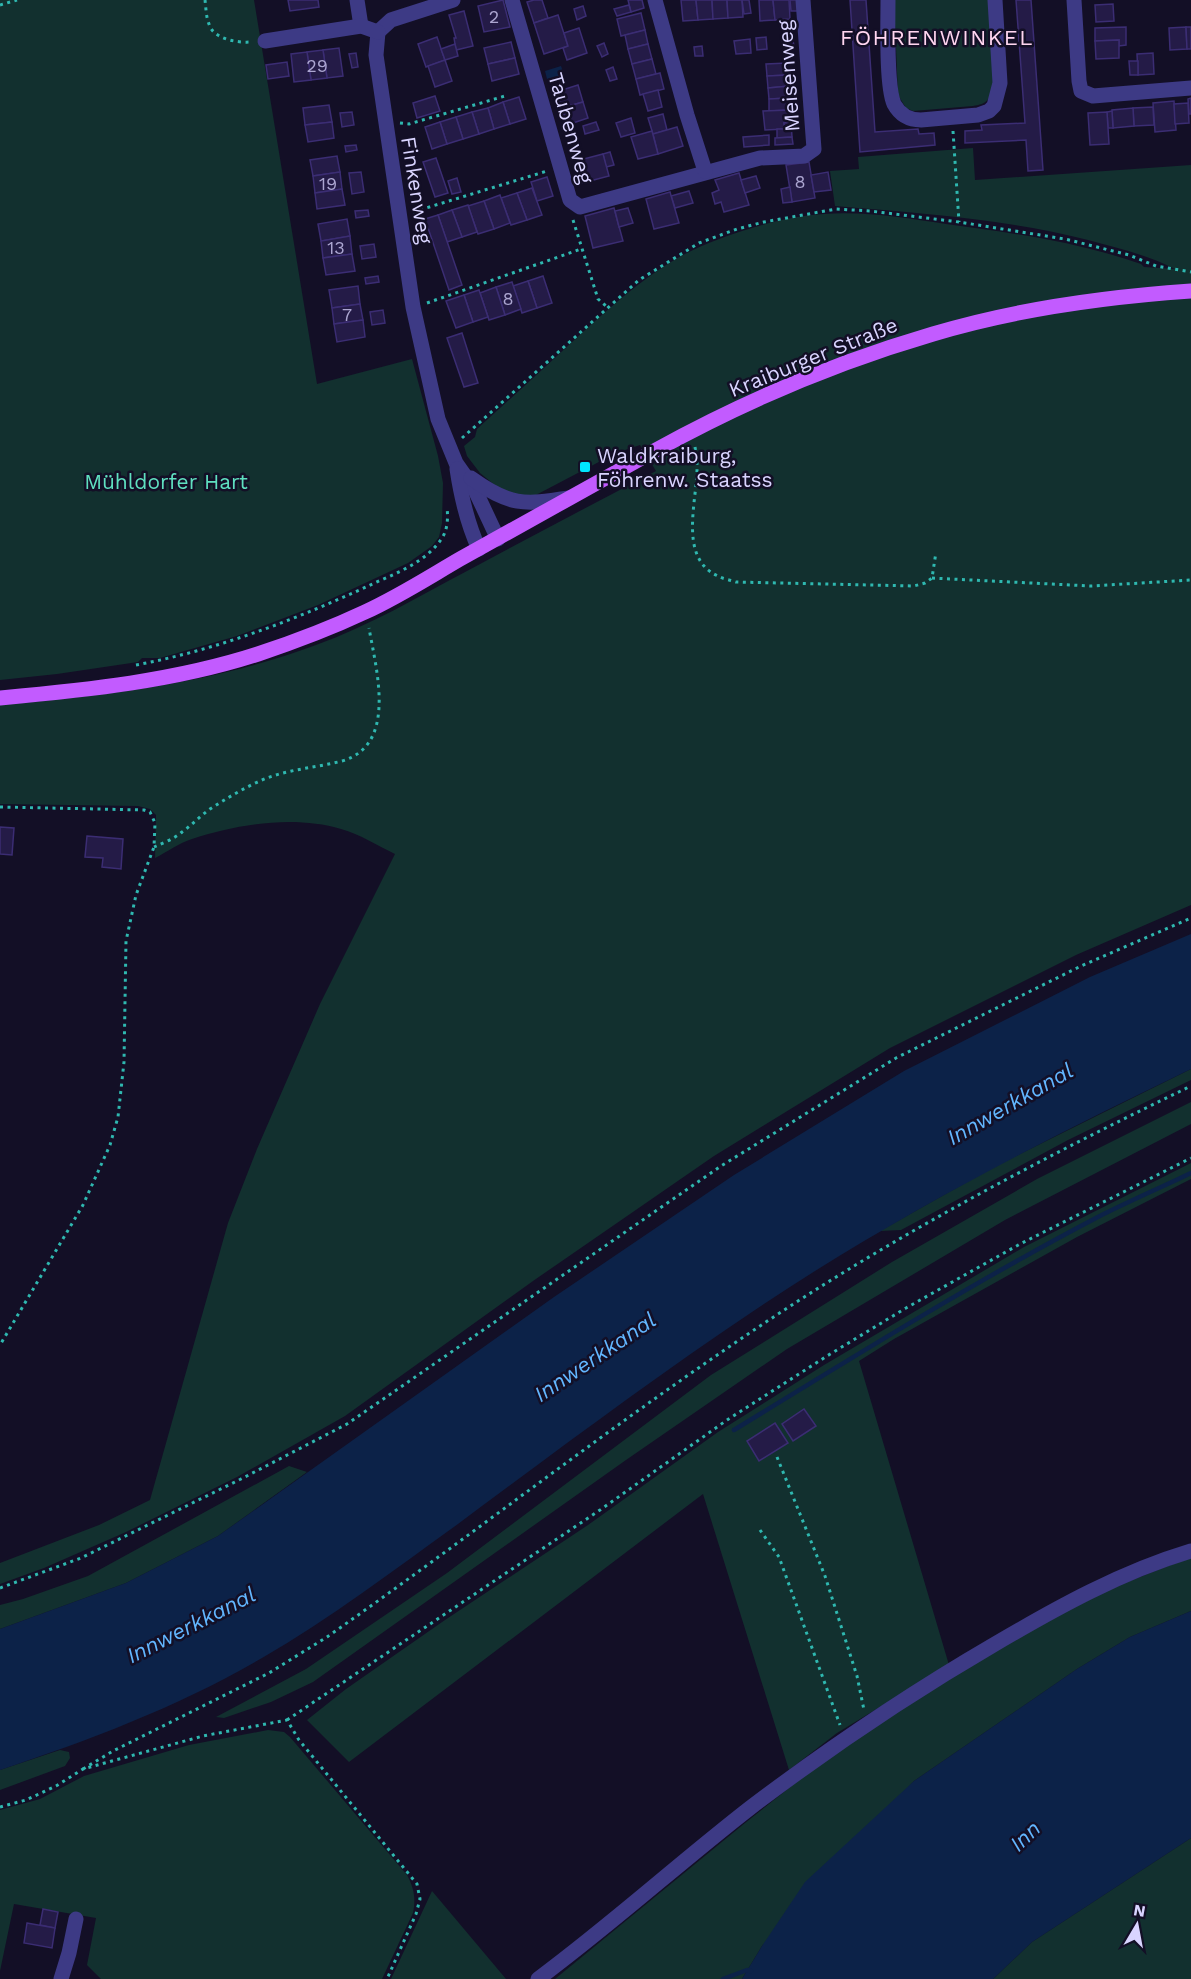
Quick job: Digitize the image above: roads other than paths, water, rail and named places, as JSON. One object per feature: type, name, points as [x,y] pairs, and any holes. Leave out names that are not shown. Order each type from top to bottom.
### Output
[{"type":"main road","name":"Kraiburger Straße","points":[[0,698],[90,689],[213,667],[259,654],[366,612],[725,414],[805,380],[934,333],[1002,317],[1103,298],[1191,291]]},
{"type":"street","points":[[357,0],[361,26]]},
{"type":"street","points":[[266,41],[361,26],[378,32],[391,20],[453,0]]},
{"type":"street","name":"Taubenweg","points":[[512,0],[570,200],[580,207],[705,171],[760,158],[804,156],[814,148]]},
{"type":"street","points":[[655,0],[678,86],[705,171]]},
{"type":"street","name":"Meisenweg","points":[[803,0],[814,148]]},
{"type":"street","points":[[888,0],[891,85],[894,103],[904,116],[912,120],[978,115],[988,111],[997,100],[1000,83],[994,0]]},
{"type":"street","points":[[1074,0],[1079,81],[1082,91],[1093,96],[1191,88]]},
{"type":"street","name":"Finkenweg","points":[[378,32],[375,55],[399,215],[413,307],[435,410],[456,461],[475,490],[498,539]]},
{"type":"street","points":[[456,461],[489,491],[505,499],[523,504],[572,497]]},
{"type":"street","name":"Finkenweg","points":[[456,461],[461,497],[479,549]]},
{"type":"street","points":[[538,1979],[587,1943],[748,1810],[866,1723],[936,1678],[1056,1607],[1140,1569],[1191,1551]]},
{"type":"street","points":[[61,1979],[76,1918]]},
{"type":"water","points":[[561,66],[564,75],[547,79],[545,71]]},
{"type":"water","name":"Innwerkkanal","points":[[1191,934],[1191,1069],[1022,1153],[912,1213],[805,1278],[715,1337],[362,1593],[313,1627],[262,1658],[167,1707],[67,1747],[0,1770],[0,1629],[126,1583],[218,1536],[554,1297],[734,1175],[904,1071],[1090,977]]},
{"type":"water","name":"Inn","points":[[1191,1611],[1191,1838],[1032,1942],[993,1979],[742,1979],[805,1882],[914,1781],[1077,1669],[1130,1637]]},
{"type":"waterway","points":[[734,1430],[1004,1268],[1096,1218],[1191,1173]]},
{"type":"waterway","points":[[723,1979],[747,1970],[751,1971]]},
{"type":"place","name":"Waldkraiburg, Föhrenw. Staatss","points":[[585,467]]},
{"type":"district","name":"FÖHRENWINKEL","points":[[937,37]]},
{"type":"park label","name":"Mühldorfer Hart","points":[[166,481]]}]
